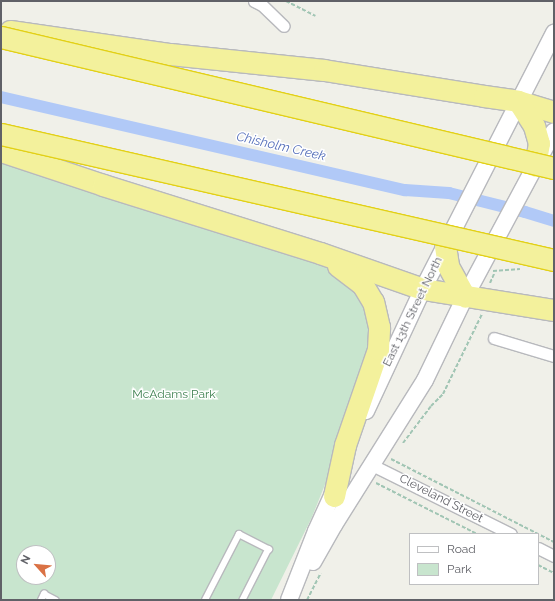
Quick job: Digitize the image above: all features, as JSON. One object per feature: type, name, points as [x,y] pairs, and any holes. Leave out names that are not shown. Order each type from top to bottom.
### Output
[{"type":"highway","points":[[1,30],[170,54],[324,70],[484,96],[518,100],[554,112]]},
{"type":"highway","points":[[1,37],[545,167],[534,126],[518,100]]},
{"type":"highway","points":[[1,134],[554,260]]},
{"type":"highway","points":[[1,151],[320,253],[423,289],[465,297],[554,310]]},
{"type":"highway","points":[[445,246],[448,266],[465,297]]},
{"type":"highway","points":[[320,253],[362,284],[373,302],[379,327],[378,349],[345,444],[334,496]]},
{"type":"main road","name":"East 13th Street North","points":[[291,600],[316,531],[334,496],[370,400],[423,289],[518,100],[554,33]]},
{"type":"main road","name":"East 13th Street North","points":[[291,600],[334,525],[425,380],[465,297],[492,249],[545,167],[554,132]]},
{"type":"street","points":[[254,1],[262,5],[284,26]]},
{"type":"street","points":[[494,338],[554,356]]},
{"type":"street","name":"Cleveland Street","points":[[372,465],[509,533]]},
{"type":"street","points":[[539,548],[554,556]]},
{"type":"lane","points":[[205,600],[239,534],[269,549],[243,600]]},
{"type":"lane","points":[[41,600],[44,594],[56,600]]},
{"type":"path","points":[[286,1],[315,16]]},
{"type":"path","points":[[392,459],[536,533]]},
{"type":"path","points":[[376,483],[475,533]]},
{"type":"path","points":[[539,534],[554,542]]},
{"type":"path","points":[[539,566],[554,573]]},
{"type":"green space","name":"McAdams Park","points":[[1,160],[308,258],[345,278],[368,309],[369,354],[326,482],[312,517],[271,600],[1,600]]},
{"type":"waterway","name":"Chisholm Creek","points":[[1,97],[405,190],[449,193],[525,212],[554,221]]}]
